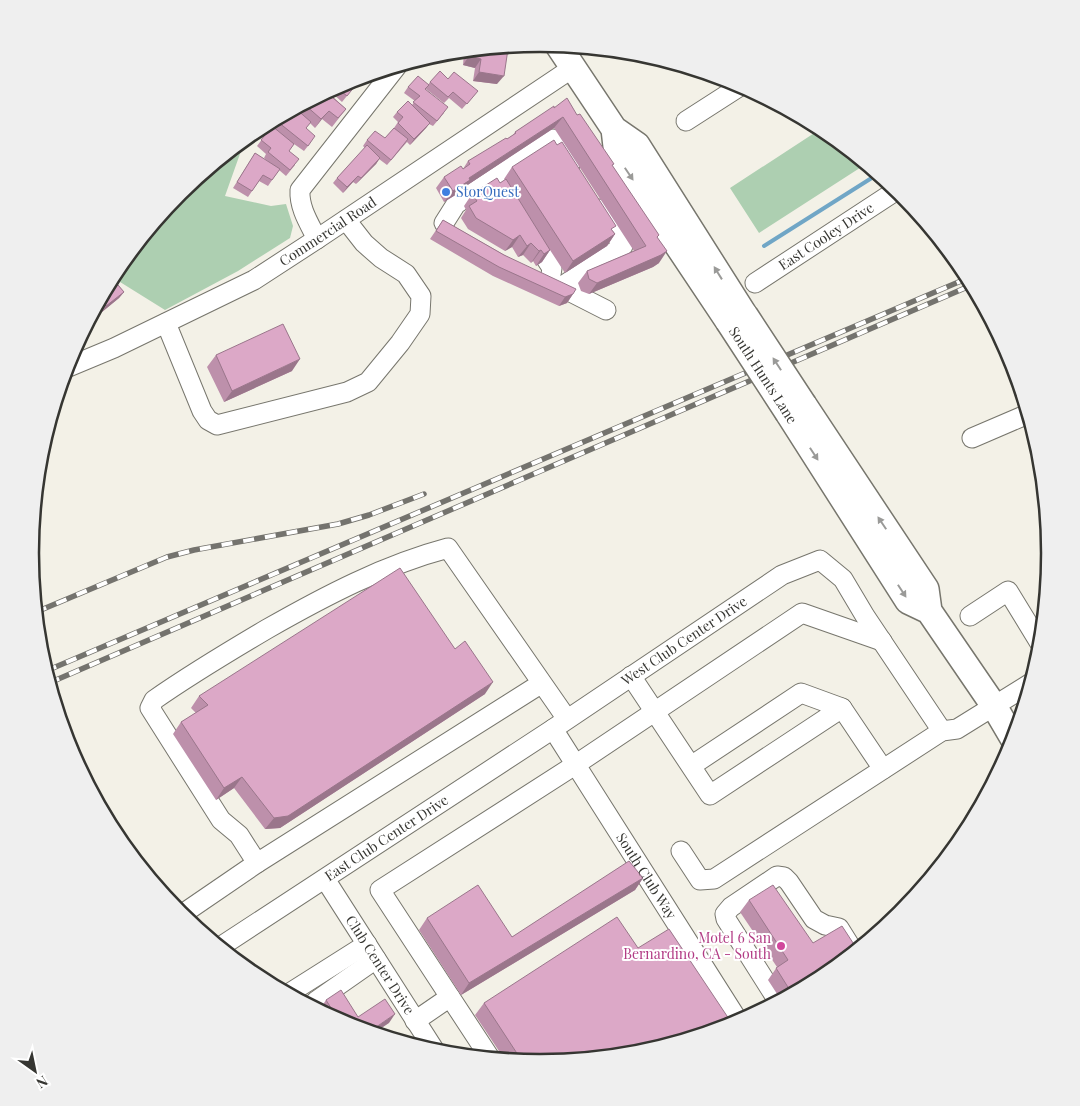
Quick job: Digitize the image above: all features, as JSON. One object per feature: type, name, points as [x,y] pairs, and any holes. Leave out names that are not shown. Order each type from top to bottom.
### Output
[{"type":"main road","name":"South Hunts Lane","points":[[564,53],[614,129],[617,155],[736,318],[796,409],[908,601],[929,610],[1009,731]]},
{"type":"street","name":"Commercial Road","points":[[76,364],[114,348],[254,280],[574,66]]},
{"type":"street","points":[[317,239],[299,201],[300,190],[390,75]]},
{"type":"street","points":[[686,122],[733,91]]},
{"type":"street","points":[[447,225],[456,204],[553,139],[580,180]]},
{"type":"street","points":[[495,178],[505,194]]},
{"type":"street","name":"East Cooley Drive","points":[[755,283],[890,195]]},
{"type":"street","points":[[548,280],[623,246],[591,196]]},
{"type":"street","points":[[521,219],[552,268],[548,280]]},
{"type":"street","points":[[166,323],[202,410],[208,420],[217,425],[347,392],[368,382],[400,343],[420,314],[421,296],[406,274],[375,253],[364,243],[346,220]]},
{"type":"street","points":[[548,280],[606,310]]},
{"type":"street","points":[[972,438],[1022,417]]},
{"type":"street","name":"South Club Way","points":[[257,863],[239,835],[221,820],[150,708],[154,700],[197,670],[316,601],[416,557],[448,548],[542,682],[575,765],[734,1015]]},
{"type":"street","name":"West Club Center Drive","points":[[560,724],[782,575],[820,560],[843,579],[882,641]]},
{"type":"street","points":[[970,616],[1008,591],[1035,634]]},
{"type":"street","points":[[485,1051],[380,890],[575,765],[802,613],[882,641],[942,731]]},
{"type":"street","points":[[631,676],[710,795],[842,708]]},
{"type":"street","points":[[189,910],[257,863],[542,682]]},
{"type":"street","points":[[681,851],[700,880],[714,879],[942,731],[957,729],[1022,688]]},
{"type":"street","points":[[692,766],[800,693],[842,708],[883,769]]},
{"type":"street","name":"East Club Center Drive","points":[[226,943],[560,724]]},
{"type":"street","points":[[775,996],[726,920],[725,914],[731,907],[777,876],[784,877],[814,919],[825,925],[839,928],[850,946]]},
{"type":"street","name":"Club Center Drive","points":[[325,879],[429,1042]]},
{"type":"street","points":[[295,990],[371,952]]},
{"type":"street","points":[[316,1002],[371,952]]},
{"type":"street","points":[[415,1021],[450,997]]},
{"type":"green space","points":[[814,133],[860,168],[759,233],[730,188]]},
{"type":"green space","points":[[241,151],[225,196],[271,206],[286,204],[293,226],[290,238],[238,271],[165,310],[119,281],[142,248],[163,223],[210,176]]},
{"type":"building","points":[[507,53],[504,76],[479,72],[481,59],[471,57]]},
{"type":"building","points":[[440,71],[448,79],[454,72],[478,91],[467,104],[453,92],[448,97],[430,82]]},
{"type":"building","points":[[418,76],[429,85],[425,89],[448,107],[437,121],[413,102],[420,96],[408,87]]},
{"type":"building","points":[[354,88],[347,96],[343,92]]},
{"type":"building","points":[[332,97],[346,109],[338,118],[329,111],[321,119],[309,108]]},
{"type":"building","points":[[567,98],[577,115],[580,114],[614,164],[612,165],[659,235],[657,237],[667,251],[597,283],[589,279],[587,271],[646,246],[563,117],[469,178],[470,180],[453,191],[444,177],[461,166],[463,169],[470,164],[468,161],[507,139]]},
{"type":"building","points":[[408,101],[430,123],[414,139],[398,123],[403,117],[397,112]]},
{"type":"building","points":[[300,113],[311,122],[306,128],[315,136],[308,146],[281,124]]},
{"type":"building","points":[[275,128],[294,144],[289,151],[299,159],[290,170],[268,152],[271,148],[261,140],[266,133]]},
{"type":"building","points":[[394,128],[408,139],[391,160],[367,140],[375,131],[385,138]]},
{"type":"building","points":[[554,140],[557,145],[562,142],[616,226],[611,229],[615,234],[573,261],[512,167]]},
{"type":"building","points":[[367,145],[380,158],[361,178],[358,176],[347,187],[337,178]]},
{"type":"building","points":[[255,153],[280,169],[272,180],[263,175],[252,191],[237,182]]},
{"type":"building","points":[[497,178],[500,183],[506,179],[550,250],[544,254],[531,243],[527,246],[520,235],[513,240],[476,218],[469,206],[477,201],[472,194]]},
{"type":"building","points":[[443,220],[504,255],[576,289],[573,294],[565,297],[499,267],[436,231]]},
{"type":"building","points":[[117,284],[124,292],[106,306],[105,304]]},
{"type":"building","points":[[283,324],[300,359],[232,391],[216,355]]},
{"type":"building","points":[[400,568],[455,649],[465,641],[493,682],[288,816],[274,818],[242,777],[224,788],[181,722],[208,705],[199,696]]},
{"type":"building","points":[[629,861],[643,878],[469,983],[427,918],[478,885],[512,937]]},
{"type":"building","points":[[773,885],[813,943],[842,926],[854,944],[818,970],[789,988],[776,968],[788,960],[749,900]]},
{"type":"building","points":[[617,917],[638,948],[669,929],[728,1018],[701,1028],[638,1045],[573,1053],[517,1053],[484,1003]]},
{"type":"building","points":[[341,990],[358,1017],[385,999],[395,1014],[376,1027],[332,1009],[326,1000]]},
{"type":"waterway","points":[[764,246],[872,178]]},
{"type":"railway","points":[[52,668],[961,281]]},
{"type":"railway","points":[[55,680],[965,288]]},
{"type":"railway","points":[[42,609],[167,557],[194,550],[338,524],[369,515],[424,494]]},
{"type":"place","name":"StorQuest","points":[[446,192]]},
{"type":"place","name":"Motel 6 San Bernardino, CA - South","points":[[781,946]]}]
